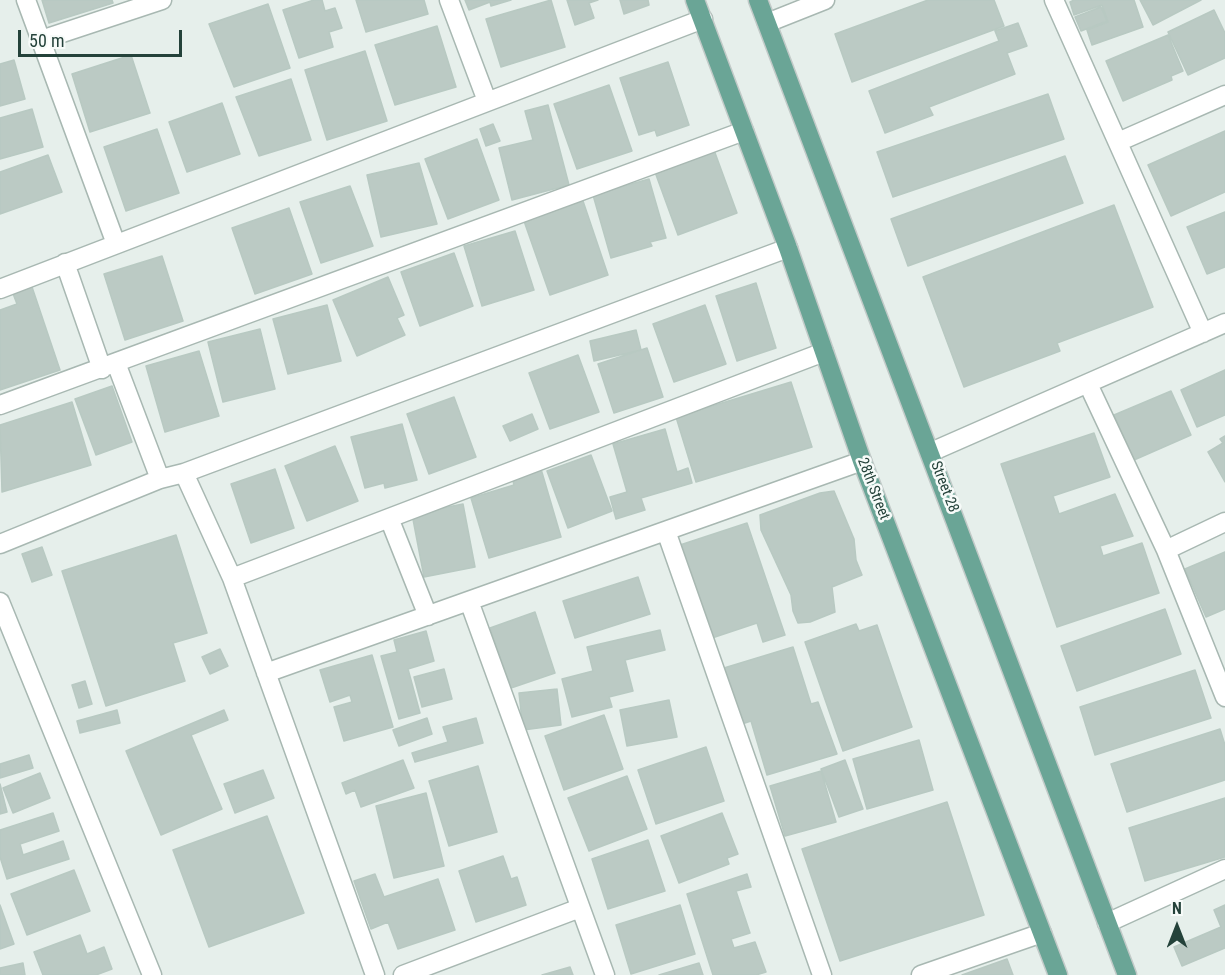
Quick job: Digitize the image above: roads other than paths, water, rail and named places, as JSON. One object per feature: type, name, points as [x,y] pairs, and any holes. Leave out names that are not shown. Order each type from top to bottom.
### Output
[{"type":"main road","name":"28th Street","points":[[695,0],[788,248],[862,461],[1058,975]]},
{"type":"main road","name":"Street 28","points":[[758,0],[1128,975]]},
{"type":"street","points":[[26,0],[116,244]]},
{"type":"street","points":[[41,40],[162,0]]},
{"type":"street","points":[[449,0],[487,102]]},
{"type":"street","points":[[767,23],[825,0]]},
{"type":"street","points":[[1054,0],[1203,333]]},
{"type":"street","points":[[0,289],[702,19]]},
{"type":"street","points":[[1118,142],[1225,95]]},
{"type":"street","points":[[0,405],[744,131]]},
{"type":"street","points":[[0,544],[160,478],[184,473],[788,248]]},
{"type":"street","points":[[65,263],[160,478]]},
{"type":"street","points":[[931,452],[1225,323]]},
{"type":"street","points":[[232,578],[824,352]]},
{"type":"street","points":[[1088,384],[1166,550],[1224,693]]},
{"type":"street","points":[[266,673],[862,461]]},
{"type":"street","points":[[184,473],[232,578],[375,975]]},
{"type":"street","points":[[389,518],[428,616]]},
{"type":"street","points":[[1166,550],[1225,522]]},
{"type":"street","points":[[666,531],[822,975]]},
{"type":"street","points":[[469,601],[605,975]]},
{"type":"street","points":[[0,602],[152,975]]},
{"type":"street","points":[[1107,923],[1225,869]]},
{"type":"street","points":[[403,975],[580,908]]},
{"type":"street","points":[[921,975],[1042,933]]}]
